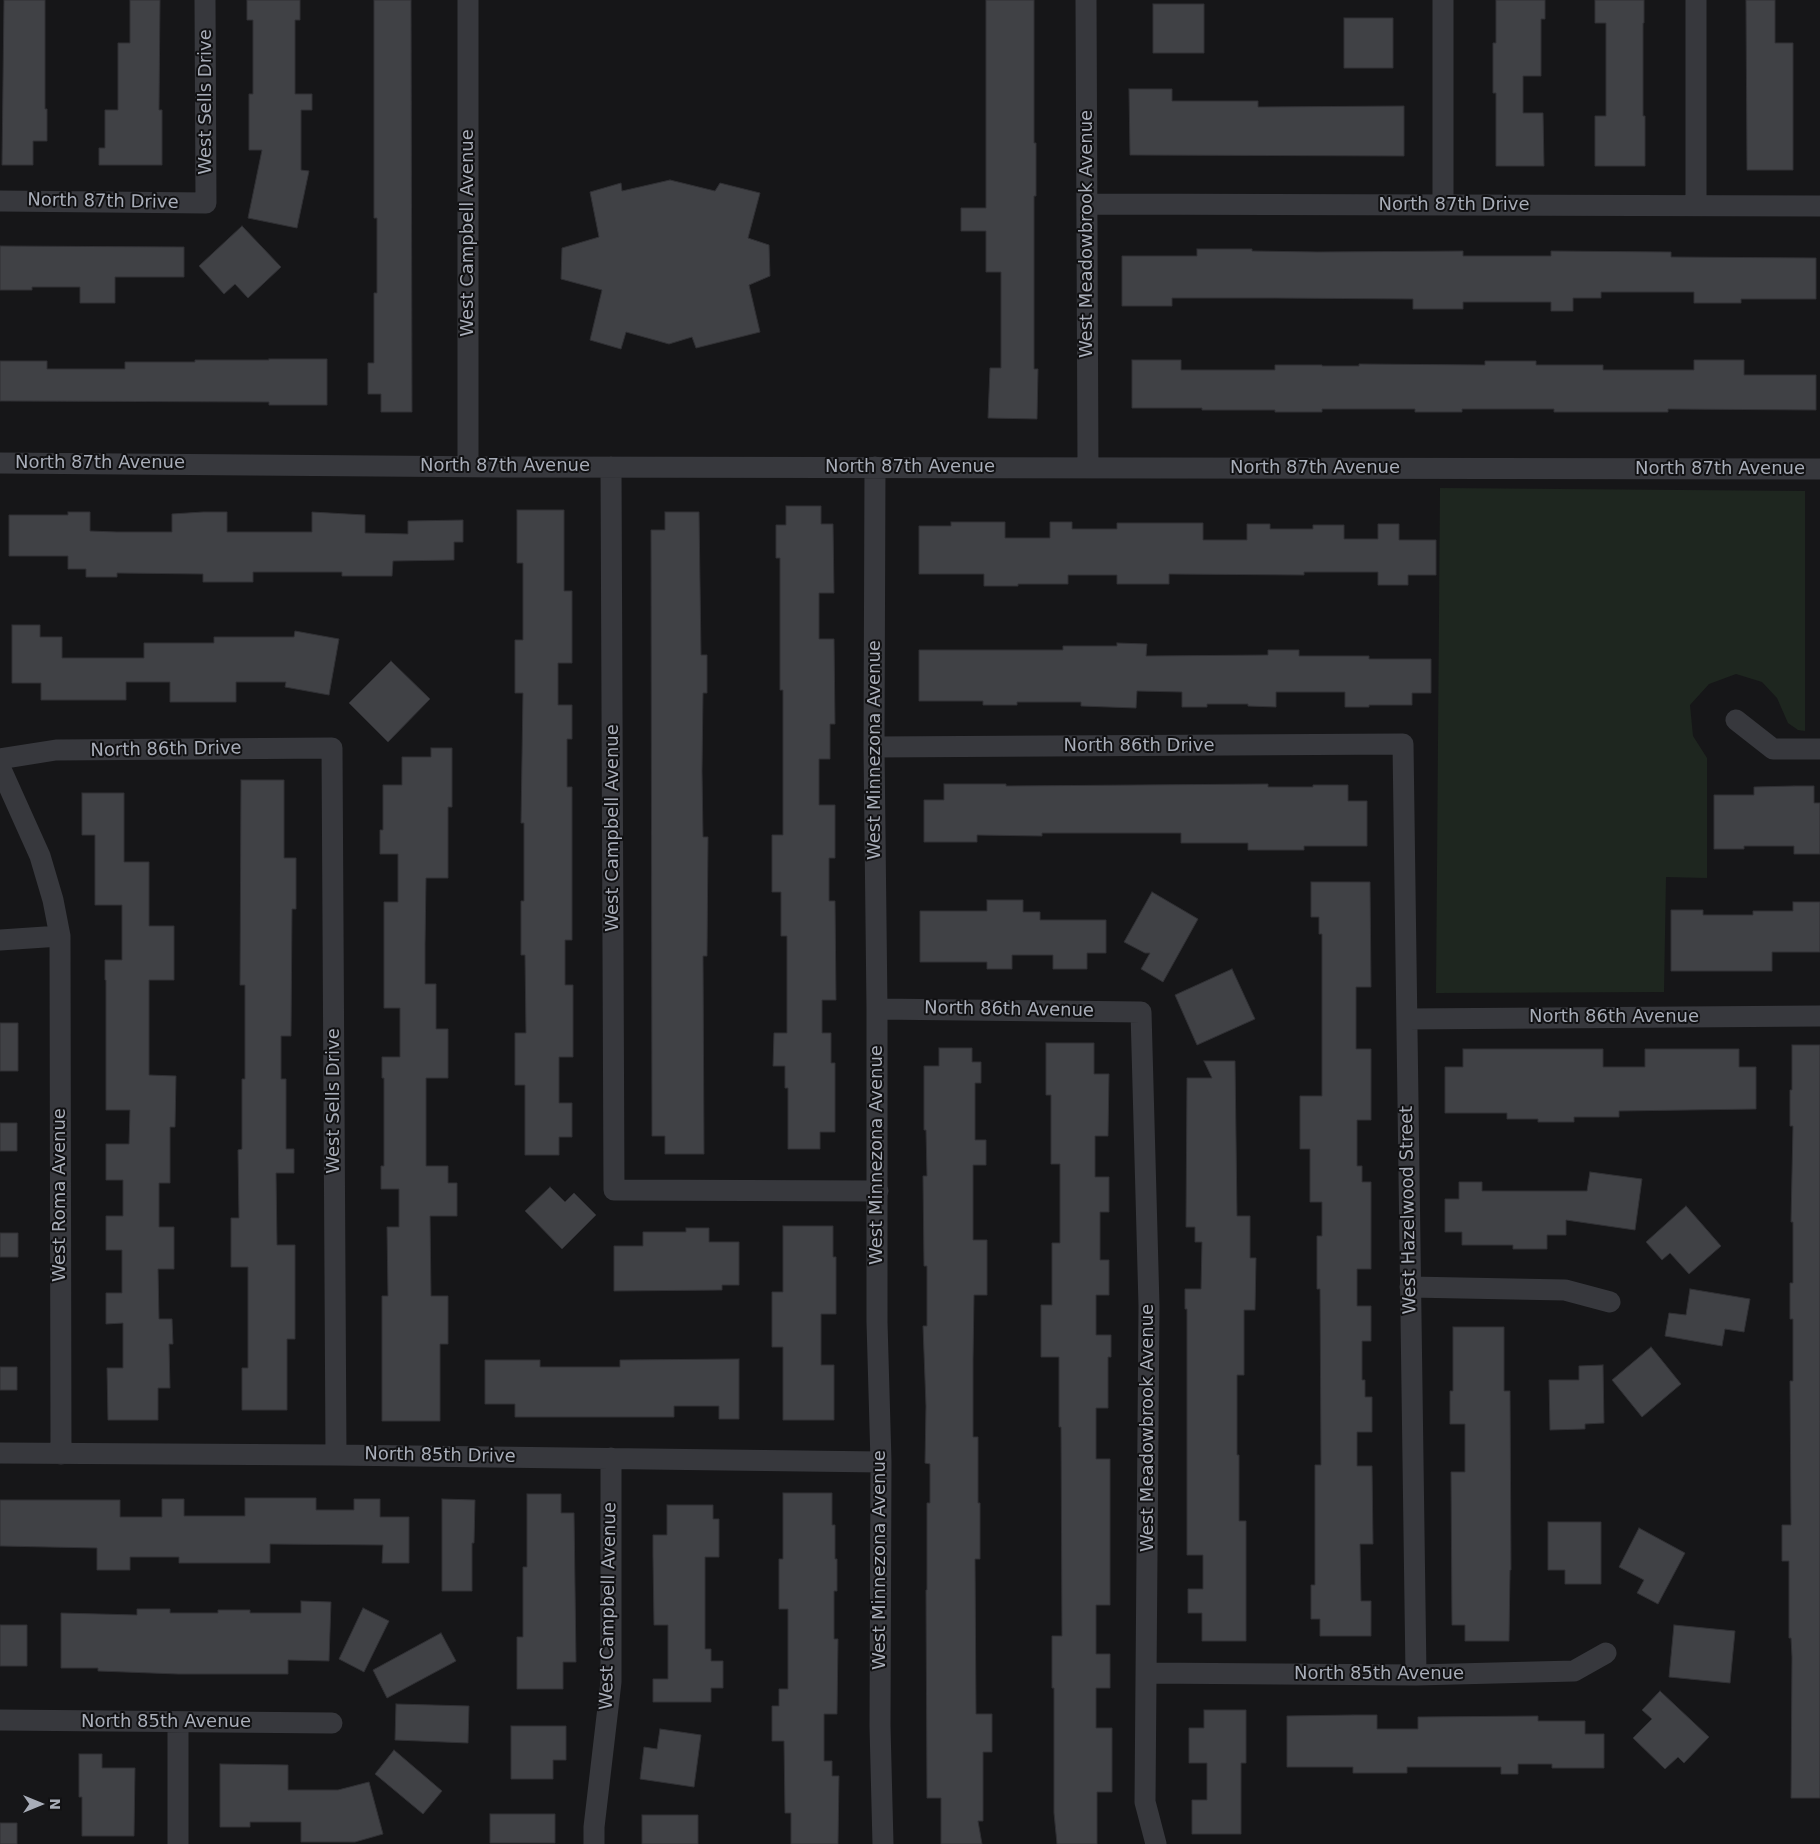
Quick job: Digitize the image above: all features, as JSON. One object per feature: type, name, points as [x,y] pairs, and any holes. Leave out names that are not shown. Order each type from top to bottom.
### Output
[{"type":"street","name":"West Sells Drive","points":[[205,0],[206,203]]},
{"type":"street","name":"West Campbell Avenue","points":[[468,0],[468,466]]},
{"type":"street","name":"West Meadowbrook Avenue","points":[[1086,0],[1088,468]]},
{"type":"street","points":[[1443,0],[1444,205]]},
{"type":"street","points":[[1696,0],[1696,205]]},
{"type":"street","name":"North 87th Drive","points":[[0,201],[206,203]]},
{"type":"street","name":"North 87th Drive","points":[[1087,204],[1820,206]]},
{"type":"street","name":"North 87th Avenue","points":[[0,463],[611,467],[1820,469]]},
{"type":"street","name":"West Campbell Avenue","points":[[611,467],[614,1190],[878,1191]]},
{"type":"street","name":"West Minnezona Avenue","points":[[875,467],[874,747],[878,1322],[881,1462],[880,1726],[883,1844]]},
{"type":"street","points":[[1736,720],[1774,749],[1820,749]]},
{"type":"street","name":"North 86th Drive","points":[[874,747],[1403,744]]},
{"type":"street","name":"West Hazelwood Street","points":[[1403,744],[1416,1675]]},
{"type":"street","name":"West Sells Drive","points":[[332,748],[336,1455]]},
{"type":"street","name":"North 86th Drive","points":[[0,759],[56,750],[332,748]]},
{"type":"street","name":"West Roma Avenue","points":[[0,767],[40,856],[53,900],[60,936],[61,1454]]},
{"type":"street","points":[[0,940],[60,936]]},
{"type":"street","name":"North 86th Avenue","points":[[877,1009],[1141,1012]]},
{"type":"street","name":"West Meadowbrook Avenue","points":[[1141,1012],[1149,1306],[1145,1802],[1156,1844]]},
{"type":"street","name":"North 86th Avenue","points":[[1407,1019],[1820,1016]]},
{"type":"street","points":[[1410,1287],[1565,1290],[1610,1302]]},
{"type":"street","name":"North 85th Drive","points":[[0,1453],[881,1462]]},
{"type":"street","name":"West Campbell Avenue","points":[[594,1844],[594,1826],[611,1682],[611,1458]]},
{"type":"street","name":"North 85th Avenue","points":[[1146,1673],[1416,1675],[1574,1671],[1606,1653]]},
{"type":"street","name":"North 85th Avenue","points":[[0,1720],[332,1723]]},
{"type":"street","points":[[178,1722],[178,1844]]},
{"type":"shaded area","points":[[1440,488],[1805,491],[1805,731],[1798,730],[1788,723],[1777,698],[1762,682],[1736,674],[1709,684],[1690,705],[1693,736],[1707,758],[1707,878],[1666,877],[1664,992],[1436,993]]},
{"type":"building","points":[[4,0],[45,0],[45,109],[47,109],[47,141],[33,141],[33,165],[2,165]]},
{"type":"building","points":[[130,0],[160,0],[159,110],[162,110],[162,165],[99,165],[99,148],[105,148],[105,110],[118,110],[118,43],[130,43]]},
{"type":"building","points":[[247,0],[300,0],[300,20],[295,20],[295,94],[312,94],[312,110],[301,110],[301,170],[309,171],[297,228],[248,218],[262,150],[249,150],[249,94],[253,94],[253,20],[247,20]]},
{"type":"building","points":[[374,0],[411,0],[412,412],[381,412],[381,394],[368,394],[368,363],[374,363],[374,293],[377,293],[377,218],[374,218]]},
{"type":"building","points":[[986,0],[1034,0],[1036,196],[1034,196],[1034,369],[1038,369],[1037,419],[988,418],[990,368],[1001,368],[1001,272],[986,272],[986,231],[961,231],[961,208],[986,208]]},
{"type":"building","points":[[1496,0],[1545,0],[1545,19],[1541,19],[1541,76],[1523,76],[1523,113],[1543,113],[1544,166],[1496,166],[1496,93],[1493,93],[1493,43],[1496,43]]},
{"type":"building","points":[[1595,0],[1644,0],[1643,116],[1645,116],[1645,166],[1595,166],[1595,116],[1606,116],[1606,23],[1595,23]]},
{"type":"building","points":[[1746,0],[1775,0],[1775,43],[1793,43],[1793,170],[1747,170]]},
{"type":"building","points":[[1153,4],[1204,4],[1204,53],[1153,53]]},
{"type":"building","points":[[1344,18],[1393,18],[1393,68],[1344,68]]},
{"type":"building","points":[[1129,89],[1172,89],[1172,101],[1258,101],[1258,107],[1404,106],[1404,156],[1130,155]]},
{"type":"building","points":[[670,180],[715,191],[720,183],[760,193],[748,238],[769,245],[770,276],[749,285],[760,332],[696,348],[692,337],[669,344],[626,332],[621,349],[590,340],[602,290],[561,279],[562,248],[599,237],[590,192],[621,183],[622,191]]},
{"type":"building","points":[[242,226],[281,267],[248,298],[235,284],[224,294],[199,266]]},
{"type":"building","points":[[0,246],[184,247],[184,277],[115,277],[115,303],[80,303],[80,287],[32,287],[32,290],[0,290]]},
{"type":"building","points":[[1197,249],[1318,252],[1463,251],[1463,256],[1551,256],[1551,251],[1671,252],[1671,257],[1816,258],[1816,299],[1741,299],[1741,303],[1694,303],[1694,292],[1601,292],[1601,298],[1573,298],[1573,311],[1551,311],[1551,302],[1463,302],[1463,309],[1413,309],[1413,299],[1172,298],[1172,306],[1122,306],[1122,256],[1197,256]]},
{"type":"building","points":[[327,359],[327,405],[269,405],[269,402],[0,401],[0,361],[47,361],[47,369],[125,369],[125,362]]},
{"type":"building","points":[[1132,360],[1181,360],[1181,370],[1275,370],[1275,365],[1485,365],[1485,361],[1536,361],[1536,365],[1603,365],[1603,370],[1694,370],[1694,360],[1744,360],[1744,375],[1816,375],[1816,410],[1668,409],[1668,412],[1554,412],[1554,409],[1462,409],[1462,412],[1415,412],[1415,409],[1322,409],[1322,412],[1275,412],[1275,410],[1132,408]]},
{"type":"building","points":[[786,506],[821,506],[821,524],[833,524],[834,593],[819,593],[819,639],[834,639],[835,724],[830,724],[830,759],[819,759],[819,805],[835,805],[835,858],[829,858],[829,901],[835,901],[836,1000],[822,1000],[822,1033],[831,1033],[831,1063],[835,1063],[835,1132],[820,1132],[820,1149],[788,1149],[788,1088],[785,1088],[785,1066],[773,1066],[774,1033],[787,1033],[787,936],[781,936],[781,892],[772,892],[772,835],[783,835],[783,690],[780,690],[780,558],[776,558],[776,525],[786,525]]},
{"type":"building","points":[[517,510],[564,510],[564,591],[572,591],[572,663],[558,663],[558,705],[572,705],[572,739],[567,739],[567,787],[572,787],[572,940],[565,940],[565,985],[573,985],[573,1057],[559,1057],[559,1103],[572,1103],[572,1137],[559,1137],[559,1155],[525,1155],[525,1085],[515,1085],[515,1033],[526,1033],[525,955],[521,955],[521,901],[524,901],[524,823],[521,823],[523,693],[515,693],[515,640],[523,640],[523,563],[517,563]]},
{"type":"building","points":[[68,512],[90,512],[90,531],[117,532],[172,532],[172,514],[203,512],[227,512],[227,532],[312,532],[312,512],[365,515],[365,533],[408,534],[408,521],[463,520],[463,542],[454,542],[454,560],[393,561],[392,576],[342,576],[342,572],[253,572],[253,582],[203,582],[203,574],[117,573],[117,577],[86,577],[86,569],[68,569],[68,556],[9,556],[9,515],[68,515]]},
{"type":"building","points":[[665,512],[699,512],[701,655],[707,655],[707,693],[703,693],[702,771],[703,837],[708,837],[707,956],[703,956],[704,1154],[665,1154],[665,1136],[652,1136],[651,530],[665,530]]},
{"type":"building","points":[[951,522],[1005,522],[1005,538],[1050,538],[1050,522],[1072,522],[1072,529],[1117,529],[1117,523],[1203,523],[1203,540],[1247,540],[1247,524],[1270,524],[1270,529],[1313,529],[1313,525],[1344,525],[1344,539],[1378,539],[1378,524],[1399,524],[1399,540],[1436,540],[1436,575],[1408,575],[1408,585],[1378,585],[1378,572],[1304,572],[1304,575],[1169,574],[1169,584],[1117,584],[1117,575],[1068,575],[1068,584],[984,586],[984,574],[919,574],[919,526],[951,526]]},
{"type":"building","points":[[12,625],[40,625],[40,637],[62,637],[62,658],[144,658],[144,643],[214,643],[214,637],[294,637],[295,631],[339,639],[329,695],[285,687],[286,682],[236,682],[236,702],[170,702],[170,682],[126,682],[126,700],[41,700],[41,683],[12,683]]},
{"type":"building","points":[[1117,643],[1147,644],[1146,656],[1268,655],[1268,650],[1299,650],[1299,656],[1369,656],[1369,659],[1431,659],[1431,693],[1412,693],[1412,705],[1369,705],[1369,707],[1345,707],[1345,692],[1276,692],[1276,707],[1248,706],[1248,704],[1207,704],[1207,707],[1182,707],[1182,692],[1137,691],[1136,708],[1081,706],[1081,702],[1017,702],[1017,705],[983,705],[983,701],[919,701],[919,650],[1063,650],[1063,646],[1117,646]]},
{"type":"building","points":[[391,661],[430,699],[388,742],[349,703]]},
{"type":"building","points":[[431,748],[452,748],[452,807],[448,807],[448,878],[426,878],[425,945],[425,984],[436,984],[436,1029],[448,1029],[448,1078],[426,1078],[426,1166],[448,1166],[448,1183],[457,1183],[457,1216],[430,1216],[431,1296],[448,1296],[448,1344],[440,1344],[440,1421],[382,1421],[382,1296],[388,1296],[387,1227],[399,1227],[399,1189],[381,1189],[381,1166],[384,1166],[384,1078],[382,1078],[382,1057],[400,1057],[400,1008],[384,1008],[384,902],[398,902],[398,854],[380,854],[380,830],[383,830],[383,785],[402,785],[402,757],[431,757]]},
{"type":"building","points":[[241,780],[284,780],[284,858],[296,858],[296,909],[292,909],[291,1036],[281,1036],[281,1079],[286,1079],[286,1149],[294,1149],[294,1173],[276,1173],[277,1245],[295,1245],[295,1339],[287,1339],[287,1410],[242,1410],[242,1368],[248,1368],[248,1267],[231,1267],[231,1218],[239,1218],[238,1150],[242,1149],[242,1079],[245,1079],[245,985],[240,985]]},
{"type":"building","points":[[944,784],[1006,784],[1006,786],[1268,784],[1268,787],[1348,785],[1348,801],[1367,801],[1367,846],[1304,846],[1304,850],[1248,850],[1248,843],[1181,843],[1181,833],[1042,833],[1042,836],[977,835],[977,842],[924,842],[924,800],[944,800]]},
{"type":"building","points":[[1814,786],[1814,803],[1820,803],[1820,854],[1794,854],[1794,846],[1744,846],[1744,849],[1714,849],[1714,795],[1754,795],[1754,787]]},
{"type":"building","points":[[82,793],[124,793],[124,862],[149,862],[149,926],[174,926],[174,980],[149,980],[149,1075],[176,1076],[175,1127],[170,1127],[170,1183],[159,1183],[159,1227],[174,1227],[174,1269],[158,1269],[159,1319],[172,1319],[173,1344],[169,1344],[170,1388],[158,1388],[158,1420],[108,1420],[107,1368],[123,1368],[123,1323],[106,1324],[106,1293],[122,1293],[122,1250],[106,1250],[106,1216],[123,1216],[123,1180],[106,1180],[106,1144],[129,1144],[130,1110],[106,1110],[105,960],[122,960],[122,905],[95,905],[95,835],[82,835]]},
{"type":"building","points":[[1311,882],[1370,882],[1371,987],[1356,987],[1356,1049],[1371,1049],[1371,1120],[1357,1120],[1357,1166],[1362,1166],[1362,1182],[1371,1182],[1371,1269],[1357,1269],[1357,1306],[1371,1306],[1371,1341],[1362,1341],[1362,1380],[1365,1380],[1365,1397],[1372,1397],[1372,1432],[1357,1432],[1357,1466],[1372,1466],[1373,1544],[1360,1544],[1361,1601],[1371,1601],[1371,1636],[1320,1636],[1320,1619],[1311,1619],[1311,1585],[1315,1585],[1315,1465],[1321,1465],[1320,1289],[1317,1289],[1317,1236],[1322,1236],[1322,1202],[1310,1202],[1310,1149],[1300,1149],[1300,1096],[1322,1096],[1322,934],[1319,934],[1319,917],[1311,917]]},
{"type":"building","points":[[1152,892],[1198,919],[1163,982],[1141,969],[1150,953],[1145,953],[1124,942]]},
{"type":"building","points":[[987,900],[1023,900],[1023,912],[1040,912],[1040,920],[1106,920],[1106,953],[1087,953],[1087,969],[1053,969],[1053,955],[1012,955],[1012,969],[987,969],[987,962],[920,962],[920,911],[987,911]]},
{"type":"building","points":[[1793,902],[1820,902],[1820,952],[1772,952],[1772,971],[1671,971],[1671,910],[1703,910],[1703,915],[1753,915],[1753,911],[1793,911]]},
{"type":"building","points":[[1232,969],[1255,1019],[1197,1045],[1175,995]]},
{"type":"building","points":[[0,1023],[18,1023],[18,1071],[0,1071]]},
{"type":"building","points":[[1046,1043],[1094,1043],[1094,1074],[1109,1074],[1108,1136],[1095,1136],[1095,1177],[1109,1177],[1109,1212],[1100,1212],[1100,1260],[1109,1260],[1109,1295],[1096,1295],[1096,1335],[1111,1335],[1111,1357],[1108,1357],[1108,1408],[1096,1408],[1096,1459],[1110,1459],[1110,1605],[1096,1605],[1096,1654],[1110,1654],[1110,1688],[1096,1688],[1096,1728],[1112,1728],[1112,1792],[1097,1792],[1097,1844],[1057,1844],[1054,1813],[1052,1636],[1062,1636],[1061,1427],[1059,1427],[1059,1357],[1041,1357],[1041,1305],[1052,1305],[1052,1243],[1060,1243],[1060,1164],[1051,1164],[1051,1095],[1046,1095]]},
{"type":"building","points":[[1792,1045],[1820,1045],[1820,1798],[1791,1798],[1792,1657],[1791,1638],[1789,1638],[1789,1561],[1782,1561],[1782,1525],[1791,1525],[1790,1381],[1793,1381],[1793,1319],[1790,1319],[1790,1283],[1793,1283],[1793,1222],[1791,1222],[1793,1126],[1790,1126],[1790,1090],[1792,1090]]},
{"type":"building","points":[[939,1048],[972,1048],[972,1062],[981,1062],[981,1083],[975,1083],[975,1140],[986,1140],[986,1165],[973,1165],[973,1240],[987,1240],[987,1295],[974,1295],[973,1360],[973,1437],[978,1437],[978,1503],[980,1503],[980,1559],[975,1559],[976,1714],[992,1714],[992,1752],[983,1752],[983,1821],[978,1821],[982,1844],[941,1844],[941,1798],[927,1798],[926,1590],[927,1503],[930,1503],[930,1464],[925,1463],[926,1406],[923,1326],[927,1326],[927,1266],[924,1266],[923,1176],[927,1176],[926,1130],[924,1130],[924,1066],[939,1066]]},
{"type":"building","points":[[1463,1049],[1603,1049],[1603,1067],[1645,1067],[1645,1049],[1739,1049],[1739,1067],[1756,1067],[1756,1109],[1619,1111],[1619,1117],[1574,1117],[1574,1122],[1538,1122],[1538,1119],[1507,1119],[1507,1113],[1445,1113],[1445,1067],[1463,1067]]},
{"type":"building","points":[[1204,1061],[1235,1061],[1237,1216],[1250,1216],[1250,1258],[1256,1258],[1255,1310],[1244,1310],[1244,1375],[1237,1375],[1239,1521],[1246,1521],[1246,1641],[1202,1641],[1202,1613],[1188,1613],[1188,1589],[1203,1589],[1203,1555],[1187,1555],[1187,1309],[1185,1309],[1185,1289],[1201,1289],[1202,1242],[1195,1242],[1195,1227],[1186,1227],[1187,1078],[1212,1078]]},
{"type":"building","points":[[0,1123],[17,1123],[17,1151],[0,1151]]},
{"type":"building","points":[[1590,1172],[1642,1179],[1635,1230],[1566,1220],[1566,1235],[1547,1235],[1547,1249],[1513,1249],[1513,1245],[1462,1245],[1462,1232],[1445,1232],[1445,1199],[1459,1199],[1459,1182],[1482,1182],[1482,1191],[1587,1191]]},
{"type":"building","points":[[550,1187],[565,1202],[574,1193],[596,1215],[562,1249],[525,1211]]},
{"type":"building","points":[[1686,1206],[1721,1246],[1689,1274],[1670,1253],[1662,1260],[1646,1242]]},
{"type":"building","points":[[783,1226],[833,1226],[833,1257],[836,1257],[836,1314],[821,1314],[821,1365],[834,1365],[834,1420],[783,1420],[783,1347],[772,1347],[772,1292],[783,1292]]},
{"type":"building","points":[[686,1228],[709,1228],[709,1242],[739,1242],[739,1285],[722,1285],[722,1290],[614,1291],[614,1246],[643,1246],[643,1232],[686,1232]]},
{"type":"building","points":[[0,1233],[18,1233],[18,1257],[0,1257]]},
{"type":"building","points":[[1690,1289],[1750,1299],[1744,1332],[1725,1329],[1722,1346],[1665,1336],[1669,1313],[1686,1315]]},
{"type":"building","points":[[1453,1327],[1504,1327],[1504,1391],[1510,1391],[1511,1570],[1509,1641],[1465,1641],[1465,1625],[1452,1625],[1451,1472],[1465,1472],[1465,1424],[1450,1424],[1450,1391],[1453,1391]]},
{"type":"building","points":[[1651,1347],[1681,1384],[1642,1417],[1612,1380]]},
{"type":"building","points":[[739,1359],[739,1419],[719,1419],[719,1406],[674,1406],[674,1417],[515,1417],[515,1404],[485,1404],[485,1360],[540,1360],[540,1367],[620,1367],[620,1360]]},
{"type":"building","points":[[1603,1365],[1604,1423],[1585,1424],[1585,1429],[1550,1430],[1549,1380],[1579,1380],[1579,1366]]},
{"type":"building","points":[[0,1367],[17,1367],[17,1390],[0,1390]]},
{"type":"building","points":[[783,1493],[832,1493],[832,1525],[835,1525],[835,1559],[837,1559],[837,1591],[834,1591],[834,1639],[838,1639],[837,1714],[824,1714],[824,1761],[832,1761],[832,1776],[839,1776],[838,1844],[791,1844],[791,1813],[785,1813],[784,1741],[772,1741],[772,1706],[779,1706],[779,1689],[788,1689],[788,1609],[779,1609],[779,1559],[783,1559]]},
{"type":"building","points":[[527,1494],[561,1494],[561,1513],[574,1513],[576,1662],[563,1662],[563,1689],[517,1689],[517,1637],[523,1637],[523,1567],[527,1567]]},
{"type":"building","points":[[245,1498],[316,1498],[316,1510],[354,1510],[354,1499],[380,1499],[380,1517],[409,1517],[409,1563],[382,1563],[383,1545],[270,1544],[270,1563],[179,1563],[179,1557],[130,1557],[130,1570],[97,1570],[97,1548],[0,1546],[0,1500],[120,1500],[120,1517],[162,1517],[162,1499],[184,1499],[184,1516],[245,1516]]},
{"type":"building","points":[[442,1499],[475,1500],[474,1543],[472,1543],[472,1591],[442,1591]]},
{"type":"building","points":[[667,1505],[713,1505],[713,1519],[719,1519],[719,1557],[705,1557],[705,1649],[711,1649],[711,1661],[723,1661],[723,1688],[711,1688],[711,1702],[653,1702],[653,1679],[668,1679],[668,1625],[654,1625],[653,1557],[653,1535],[667,1535]]},
{"type":"building","points":[[1548,1522],[1601,1522],[1601,1584],[1565,1584],[1565,1570],[1548,1570]]},
{"type":"building","points":[[1639,1528],[1685,1553],[1658,1604],[1637,1593],[1644,1580],[1619,1567]]},
{"type":"building","points":[[301,1601],[331,1602],[329,1661],[288,1660],[288,1674],[178,1674],[98,1671],[98,1668],[61,1668],[61,1613],[137,1615],[137,1609],[170,1609],[170,1613],[218,1613],[218,1610],[250,1610],[250,1613],[301,1613]]},
{"type":"building","points":[[363,1608],[389,1621],[364,1672],[339,1659]]},
{"type":"building","points":[[0,1625],[27,1625],[27,1666],[0,1666]]},
{"type":"building","points":[[1674,1625],[1735,1631],[1730,1683],[1669,1677]]},
{"type":"building","points":[[441,1633],[456,1661],[387,1698],[373,1670]]},
{"type":"building","points":[[1660,1691],[1709,1737],[1684,1763],[1678,1757],[1665,1769],[1633,1738],[1652,1719],[1642,1710]]},
{"type":"building","points":[[396,1704],[469,1706],[468,1743],[395,1740]]},
{"type":"building","points":[[1204,1710],[1246,1710],[1246,1763],[1241,1763],[1241,1834],[1192,1834],[1192,1800],[1207,1800],[1207,1763],[1189,1763],[1189,1728],[1204,1728]]},
{"type":"building","points":[[1377,1715],[1377,1729],[1418,1729],[1418,1717],[1538,1716],[1538,1721],[1585,1721],[1585,1734],[1604,1734],[1604,1768],[1552,1768],[1552,1764],[1518,1764],[1518,1774],[1501,1774],[1501,1767],[1407,1767],[1407,1773],[1353,1773],[1353,1767],[1287,1767],[1287,1716]]},
{"type":"building","points":[[511,1726],[566,1726],[566,1760],[553,1760],[553,1779],[511,1779]]},
{"type":"building","points":[[660,1729],[701,1735],[694,1787],[640,1779],[644,1747],[657,1749]]},
{"type":"building","points":[[394,1750],[442,1791],[423,1814],[375,1774]]},
{"type":"building","points":[[79,1754],[102,1754],[102,1768],[135,1768],[134,1836],[82,1836],[82,1797],[79,1797]]},
{"type":"building","points":[[220,1764],[288,1765],[288,1790],[338,1790],[369,1782],[383,1834],[355,1842],[301,1842],[301,1822],[250,1822],[250,1827],[220,1827]]},
{"type":"building","points":[[490,1814],[555,1814],[555,1843],[490,1843]]},
{"type":"building","points":[[642,1815],[698,1815],[698,1844],[642,1844]]},
{"type":"building","points":[[0,1823],[17,1823],[17,1844],[0,1844]]}]
